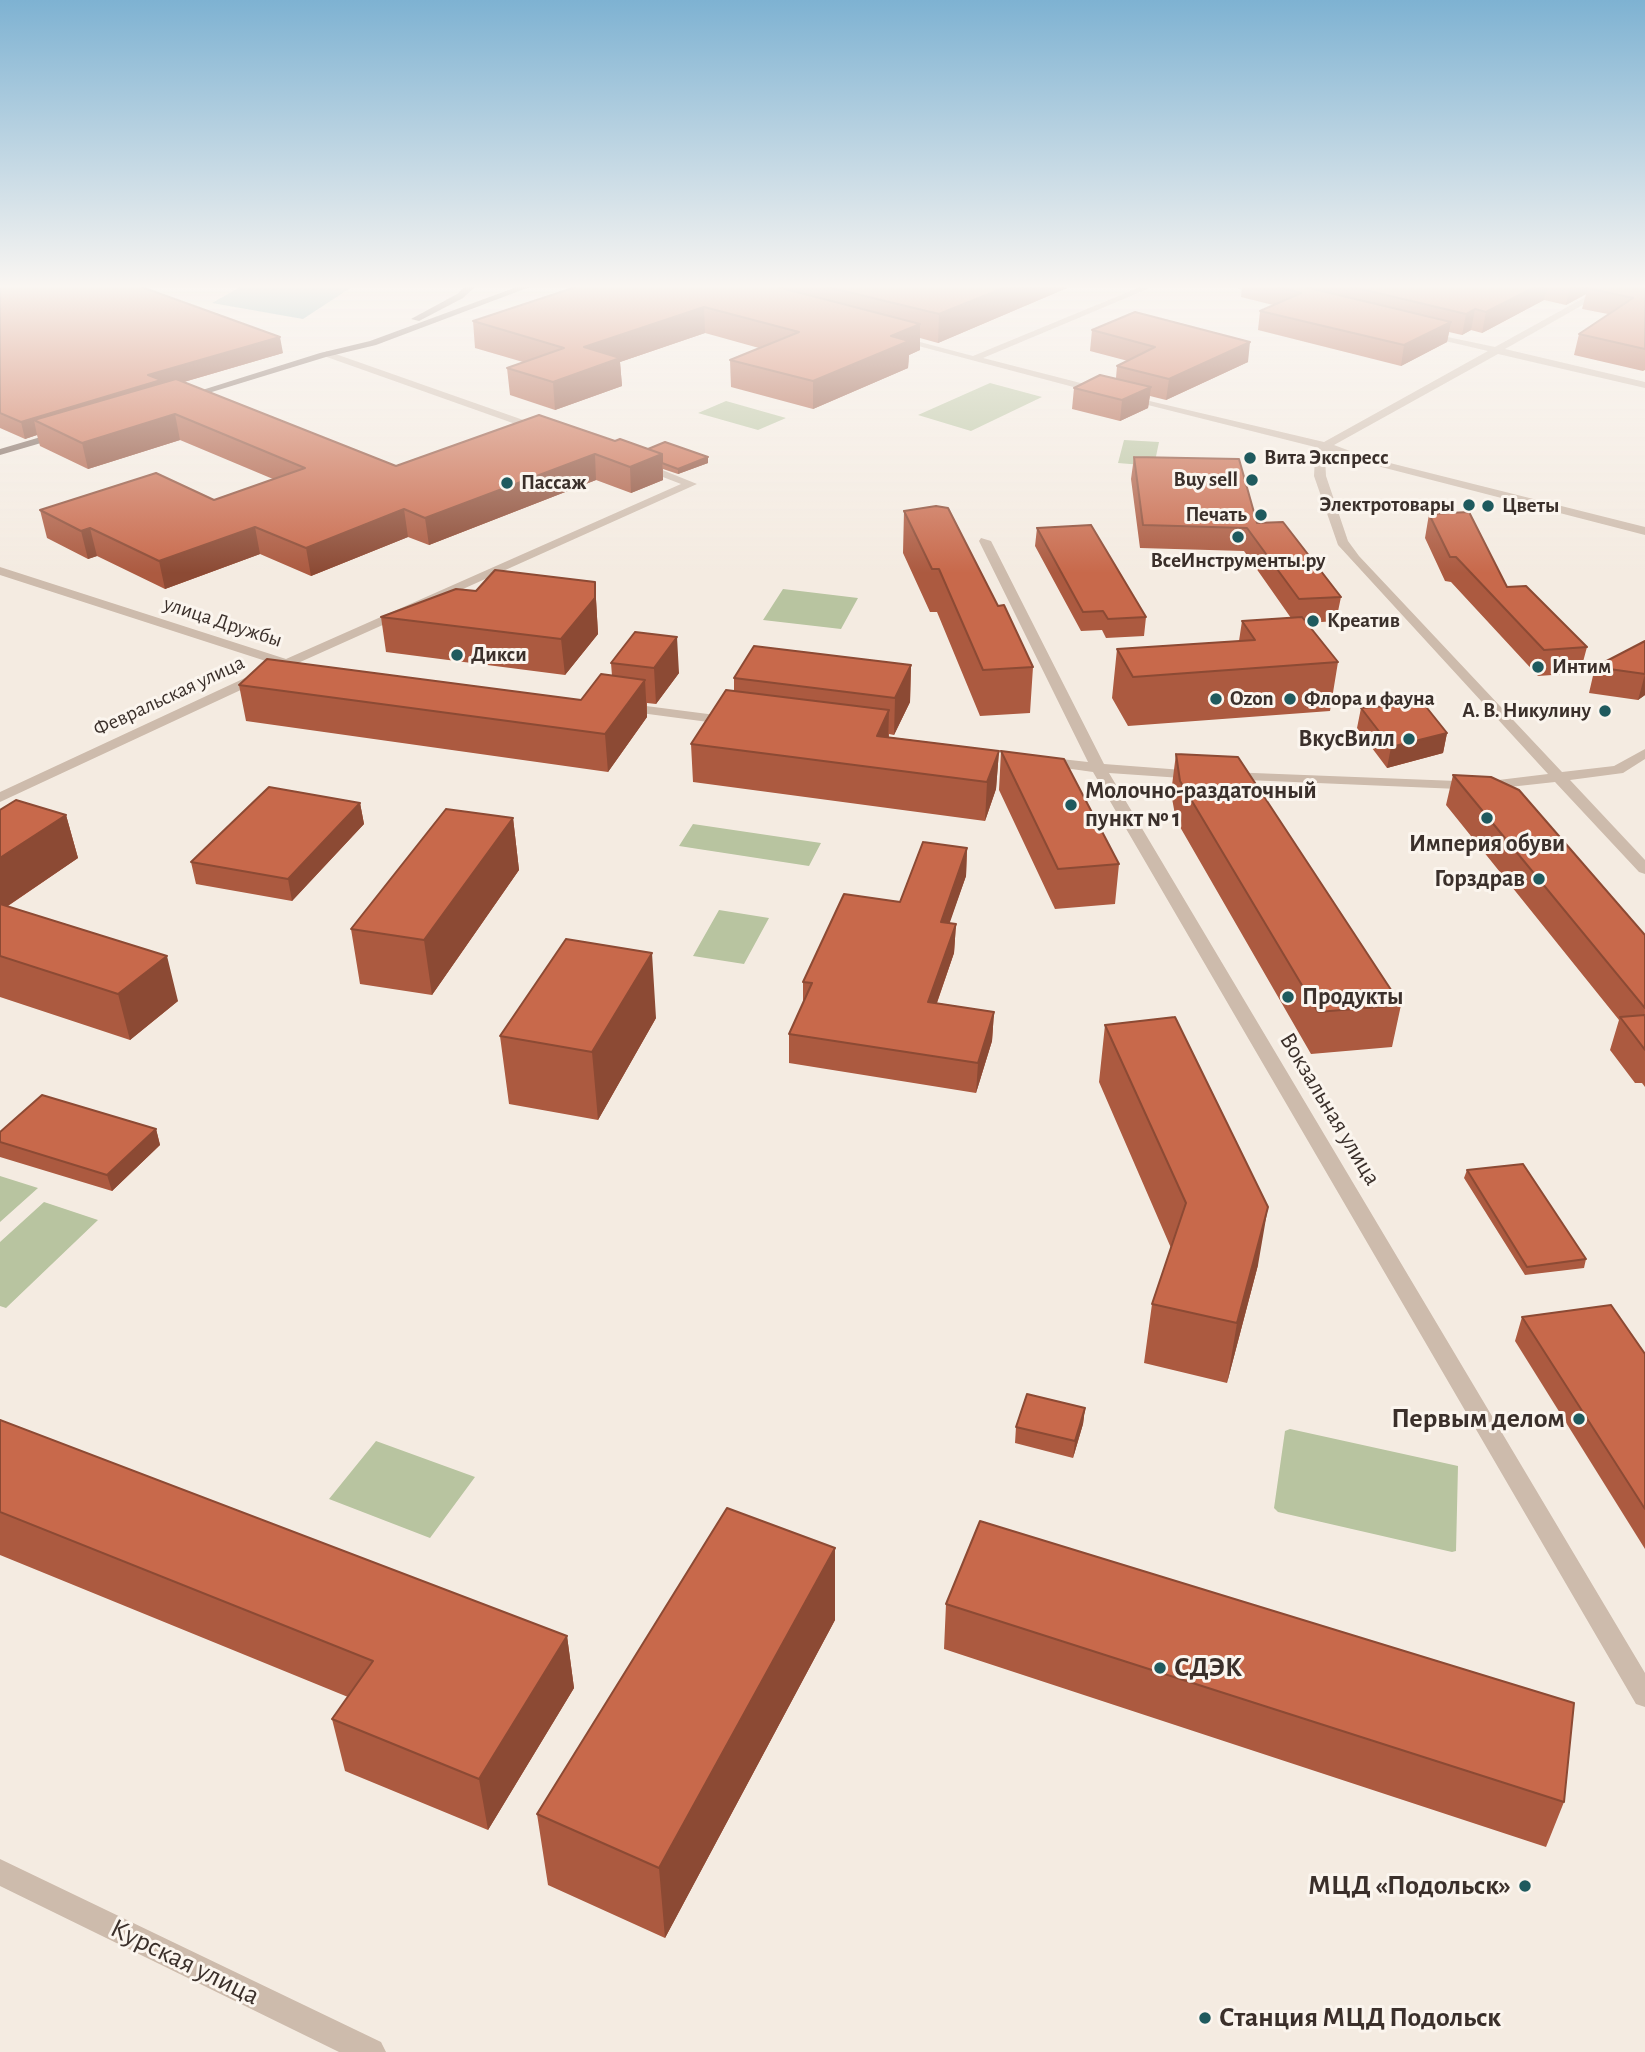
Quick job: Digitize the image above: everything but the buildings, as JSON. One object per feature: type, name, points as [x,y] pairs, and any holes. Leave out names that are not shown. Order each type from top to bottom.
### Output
[{"type":"main road","points":[[169,401],[238,381]]},
{"type":"main road","points":[[0,452],[66,432]]},
{"type":"street","points":[[399,381],[550,433]]},
{"type":"street","points":[[1061,381],[1325,446],[1362,459],[1645,531]]},
{"type":"street","points":[[1441,381],[1325,446],[1320,458],[1320,476],[1342,542],[1645,869]]},
{"type":"street","points":[[1626,381],[1645,385]]},
{"type":"street","name":"Февральская улица","points":[[0,798],[285,664],[691,484],[632,462]]},
{"type":"street","name":"Вокзальная улица","points":[[985,541],[1098,767],[1645,1696]]},
{"type":"street","name":"улица Дружбы","points":[[0,571],[285,664],[308,667]]},
{"type":"street","points":[[608,705],[744,723]]},
{"type":"street","points":[[1032,759],[1141,773],[1482,786],[1618,770],[1645,753]]},
{"type":"street","name":"Курская улица","points":[[0,1872],[371,2052]]},
{"type":"green space","points":[[990,383],[1042,397],[971,431],[918,415]]},
{"type":"green space","points":[[726,401],[786,418],[758,430],[698,413]]},
{"type":"green space","points":[[1124,440],[1159,442],[1154,466],[1118,463]]},
{"type":"green space","points":[[783,589],[858,598],[841,629],[763,620]]},
{"type":"green space","points":[[693,824],[821,843],[809,866],[679,846]]},
{"type":"green space","points":[[719,910],[769,918],[744,964],[693,956]]},
{"type":"green space","points":[[0,1176],[38,1188],[0,1222]]},
{"type":"green space","points":[[44,1202],[98,1220],[6,1308],[0,1306],[0,1242]]},
{"type":"green space","points":[[1290,1429],[1458,1466],[1456,1551],[1278,1512],[1274,1508],[1285,1431]]},
{"type":"green space","points":[[376,1441],[475,1477],[430,1538],[329,1499]]},
{"type":"place","name":"Вита Экспресс","points":[[1250,458]]},
{"type":"place","name":"Buy sell","points":[[1252,480]]},
{"type":"place","name":"Пассаж","points":[[507,483]]},
{"type":"place","name":"Электротовары","points":[[1469,505]]},
{"type":"place","name":"Цветы","points":[[1488,506]]},
{"type":"place","name":"Печать","points":[[1261,515]]},
{"type":"place","name":"ВсеИнструменты.ру","points":[[1238,537]]},
{"type":"place","name":"Креатив","points":[[1313,621]]},
{"type":"place","name":"Дикси","points":[[457,655]]},
{"type":"place","name":"Интим","points":[[1538,667]]},
{"type":"place","name":"Ozon","points":[[1216,699]]},
{"type":"place","name":"Флора и фауна","points":[[1290,699]]},
{"type":"place","name":"А. В. Никулину","points":[[1605,711]]},
{"type":"place","name":"ВкусВилл","points":[[1409,739]]},
{"type":"place","name":"Молочно-раздаточный пункт № 1","points":[[1071,805]]},
{"type":"place","name":"Империя обуви","points":[[1487,818]]},
{"type":"place","name":"Горздрав","points":[[1539,879]]},
{"type":"place","name":"Продукты","points":[[1288,997]]},
{"type":"place","name":"Первым делом","points":[[1579,1419]]},
{"type":"place","name":"СДЭК","points":[[1160,1668]]},
{"type":"place","name":"МЦД «Подольск»","points":[[1525,1886]]},
{"type":"place","name":"Станция МЦД Подольск","points":[[1205,2018]]}]
